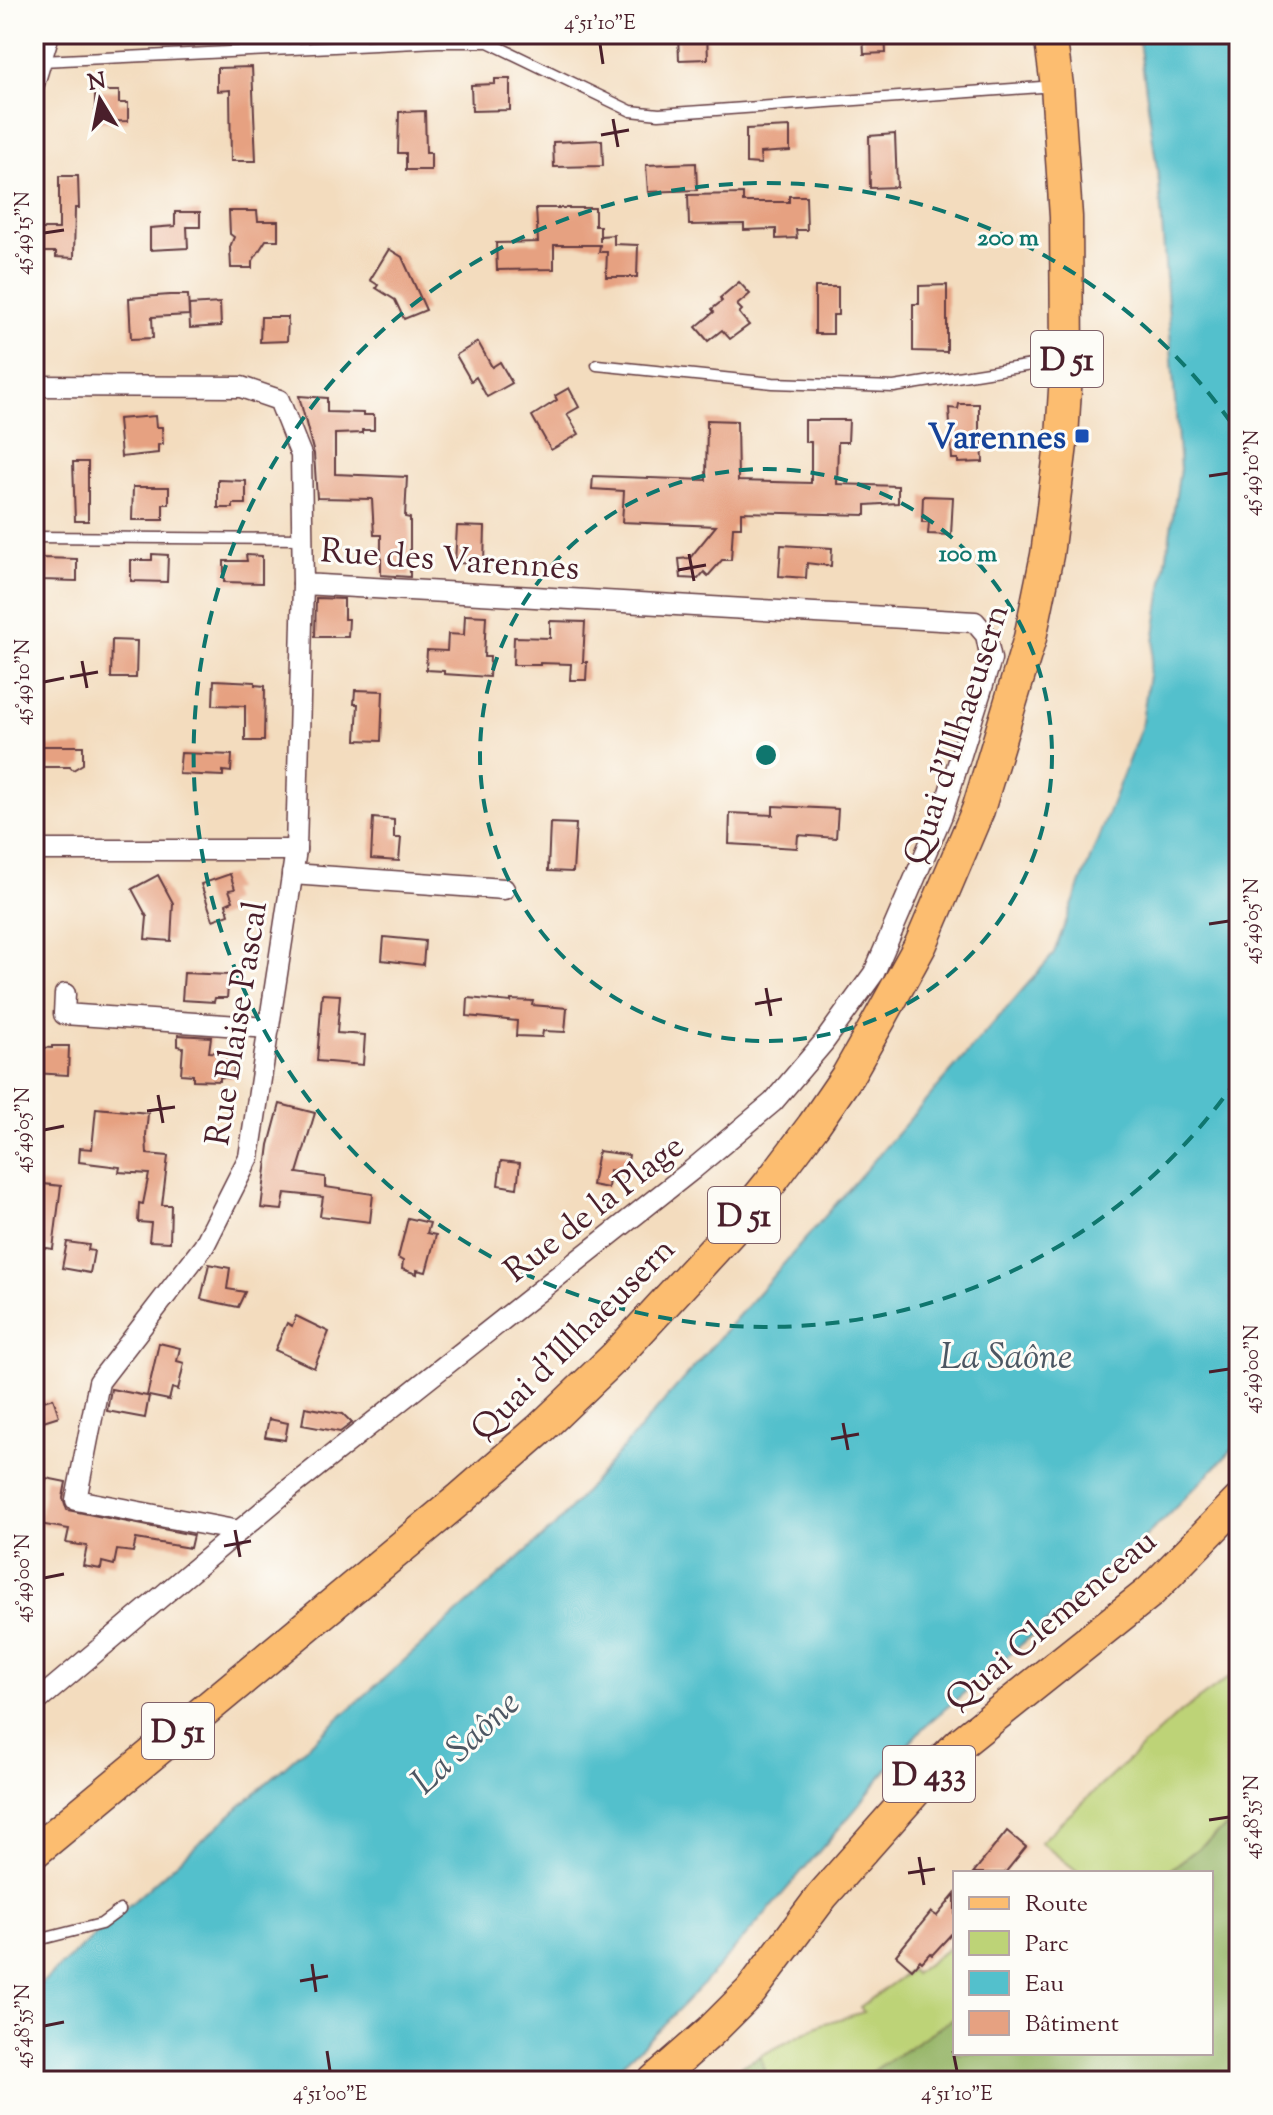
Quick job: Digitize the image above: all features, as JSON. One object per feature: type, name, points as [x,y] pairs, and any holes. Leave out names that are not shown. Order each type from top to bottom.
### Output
[{"type":"main road","name":"Quai d'Illhaeusern","points":[[34,1852],[539,1430],[615,1357],[731,1231],[813,1126],[848,1075],[921,944],[978,810],[1019,680],[1047,555],[1073,358],[1063,86],[1050,34]]},
{"type":"main road","name":"Quai Clemenceau","points":[[654,2081],[751,1991],[822,1896],[940,1763],[1150,1592],[1239,1501]]},
{"type":"street","points":[[34,84],[49,34]]},
{"type":"street","name":"Rue des Varennes","points":[[34,386],[241,387],[279,400],[301,455],[303,584],[975,622]]},
{"type":"street","name":"Rue Blaise Pascal","points":[[239,1531],[76,1500],[99,1382],[204,1246],[249,1157],[296,850],[303,584]]},
{"type":"street","name":"Rue de la Plage","points":[[34,1704],[301,1480],[692,1170],[773,1102],[824,1042],[874,973],[942,815],[991,659],[986,635],[975,622]]},
{"type":"street","points":[[34,850],[296,850]]},
{"type":"street","points":[[292,874],[504,889]]},
{"type":"street","points":[[65,994],[64,1014],[269,1028]]},
{"type":"lane","points":[[42,61],[488,42],[631,111],[659,114],[1063,86]]},
{"type":"lane","points":[[597,365],[773,383],[894,387],[1073,358]]},
{"type":"lane","points":[[34,537],[302,539]]},
{"type":"lane","points":[[34,1941],[101,1924],[120,1910]]},
{"type":"green space","points":[[1239,1670],[1239,1817],[1169,1871],[1077,1871],[1040,1842],[1177,1715]]},
{"type":"green space","points":[[1239,1817],[1239,2081],[858,2081],[953,2018],[953,2055],[1213,2055],[1213,1871],[1169,1871]]},
{"type":"green space","points":[[953,1945],[953,2018],[858,2081],[768,2081],[760,2056],[822,2024],[864,2012],[860,2007],[911,1970],[914,1974]]},
{"type":"green space","points":[[760,2056],[768,2081],[716,2081]]},
{"type":"water","name":"La Saône","points":[[1138,34],[1239,34],[1239,1443],[1121,1560],[926,1725],[730,1954],[669,2020],[603,2081],[34,2081],[34,1990],[555,1526],[1053,955],[1141,728],[1180,469],[1159,183]]},
{"type":"building","points":[[678,34],[707,34],[708,59],[679,60]]},
{"type":"building","points":[[863,34],[885,34],[886,53],[864,54]]},
{"type":"building","points":[[252,67],[256,161],[231,161],[230,90],[217,91],[217,68]]},
{"type":"building","points":[[495,79],[510,79],[510,110],[472,111],[471,85],[495,84]]},
{"type":"building","points":[[95,91],[119,91],[119,103],[128,103],[128,121],[95,122]]},
{"type":"building","points":[[425,111],[426,153],[431,153],[431,170],[406,170],[406,153],[398,153],[399,112]]},
{"type":"building","points":[[790,127],[790,151],[760,153],[761,164],[746,163],[746,129]]},
{"type":"building","points":[[895,134],[897,187],[870,188],[869,136]]},
{"type":"building","points":[[602,140],[603,166],[554,167],[553,142]]},
{"type":"building","points":[[696,163],[697,190],[648,192],[646,165]]},
{"type":"building","points":[[59,176],[78,176],[79,208],[75,208],[74,258],[56,257],[56,252],[34,252],[34,229],[59,229]]},
{"type":"building","points":[[743,194],[743,202],[789,202],[789,196],[806,196],[807,230],[796,230],[797,238],[776,239],[776,229],[744,230],[744,224],[689,225],[688,195]]},
{"type":"building","points":[[536,208],[595,208],[595,226],[600,226],[600,236],[614,235],[614,244],[638,245],[637,277],[606,277],[607,252],[599,252],[600,245],[554,245],[554,269],[497,270],[496,243],[538,242]]},
{"type":"building","points":[[229,211],[257,211],[258,221],[278,221],[278,240],[266,240],[252,262],[252,268],[231,268],[230,247],[234,237],[230,234]]},
{"type":"building","points":[[175,212],[200,212],[200,227],[187,227],[188,248],[150,250],[150,228],[175,226]]},
{"type":"building","points":[[389,249],[402,257],[426,310],[404,319],[395,300],[376,288],[378,285],[370,280]]},
{"type":"building","points":[[739,282],[750,294],[737,305],[742,310],[739,313],[749,325],[730,339],[722,330],[708,341],[696,327],[714,312],[712,309],[722,301],[720,298]]},
{"type":"building","points":[[947,285],[947,352],[913,351],[913,304],[919,304],[919,286]]},
{"type":"building","points":[[815,287],[838,287],[838,315],[833,315],[833,334],[815,334]]},
{"type":"building","points":[[188,295],[189,315],[152,317],[153,338],[131,339],[129,298]]},
{"type":"building","points":[[220,303],[221,326],[190,328],[189,305]]},
{"type":"building","points":[[261,317],[288,317],[287,341],[260,342]]},
{"type":"building","points":[[478,342],[492,367],[500,362],[512,383],[487,397],[476,377],[471,381],[456,355]]},
{"type":"building","points":[[569,388],[579,407],[567,414],[579,434],[551,450],[532,416]]},
{"type":"building","points":[[299,396],[327,398],[327,412],[374,415],[374,430],[335,434],[335,474],[407,477],[405,517],[410,518],[410,577],[381,575],[381,535],[374,535],[372,499],[317,498],[314,454]]},
{"type":"building","points":[[959,404],[979,404],[979,440],[982,440],[983,462],[958,463],[958,459],[952,459],[949,408],[958,409]]},
{"type":"building","points":[[155,416],[156,427],[162,427],[163,444],[158,445],[158,453],[121,457],[118,419]]},
{"type":"building","points":[[707,420],[737,421],[738,481],[811,483],[811,442],[805,442],[805,420],[849,420],[848,442],[838,442],[837,484],[898,486],[898,503],[866,505],[866,515],[741,512],[741,527],[733,527],[731,560],[722,560],[708,576],[704,572],[698,579],[681,578],[679,559],[690,558],[716,526],[622,522],[624,491],[592,489],[593,476],[706,480]]},
{"type":"building","points":[[73,462],[88,462],[88,521],[75,521]]},
{"type":"building","points":[[218,480],[246,481],[246,504],[218,508]]},
{"type":"building","points":[[133,487],[169,487],[169,504],[163,504],[163,520],[132,520]]},
{"type":"building","points":[[923,496],[953,497],[951,535],[928,534],[929,522],[922,522]]},
{"type":"building","points":[[457,526],[485,527],[484,564],[455,563]]},
{"type":"building","points":[[781,545],[832,548],[831,566],[807,563],[806,578],[779,576]]},
{"type":"building","points":[[152,554],[168,555],[167,582],[131,581],[131,560],[152,560]]},
{"type":"building","points":[[246,555],[262,556],[262,583],[224,582],[224,561],[247,561]]},
{"type":"building","points":[[41,558],[77,559],[77,581],[41,580]]},
{"type":"building","points":[[316,598],[344,599],[344,619],[349,619],[348,637],[315,637]]},
{"type":"building","points":[[465,615],[486,616],[484,657],[490,657],[489,677],[426,670],[427,650],[447,651],[448,634],[464,635]]},
{"type":"building","points":[[550,621],[585,622],[583,662],[587,662],[586,680],[570,680],[571,664],[513,665],[514,637],[550,638]]},
{"type":"building","points":[[112,640],[137,641],[136,678],[111,678]]},
{"type":"building","points":[[214,680],[255,682],[255,685],[265,686],[264,741],[245,741],[245,706],[213,705]]},
{"type":"building","points":[[355,690],[383,691],[381,741],[356,740],[358,704],[354,704]]},
{"type":"building","points":[[34,746],[83,746],[83,764],[73,770],[70,767],[34,767]]},
{"type":"building","points":[[181,753],[232,755],[231,772],[223,771],[223,776],[179,774]]},
{"type":"building","points":[[773,806],[838,809],[836,838],[798,835],[797,848],[729,844],[730,813],[773,815]]},
{"type":"building","points":[[373,818],[394,820],[394,838],[401,838],[399,861],[371,859]]},
{"type":"building","points":[[550,823],[576,824],[573,872],[548,871]]},
{"type":"building","points":[[230,874],[235,889],[229,890],[233,901],[226,904],[229,914],[213,920],[201,884]]},
{"type":"building","points":[[158,875],[173,903],[171,941],[145,939],[147,917],[132,889]]},
{"type":"building","points":[[384,937],[425,941],[423,965],[382,960]]},
{"type":"building","points":[[184,973],[229,975],[227,998],[215,998],[214,1002],[182,1000]]},
{"type":"building","points":[[322,994],[340,995],[337,1033],[365,1035],[363,1065],[317,1061]]},
{"type":"building","points":[[468,998],[533,1001],[532,1005],[567,1008],[565,1032],[543,1031],[542,1037],[516,1036],[517,1021],[467,1016]]},
{"type":"building","points":[[178,1035],[211,1037],[209,1052],[235,1054],[233,1078],[193,1080],[193,1075],[181,1074],[183,1047],[178,1046]]},
{"type":"building","points":[[69,1046],[68,1075],[34,1073],[34,1047]]},
{"type":"building","points":[[280,1104],[315,1113],[297,1173],[325,1177],[325,1187],[373,1194],[370,1222],[320,1216],[323,1197],[285,1193],[282,1210],[261,1208],[269,1145]]},
{"type":"building","points":[[96,1108],[148,1113],[147,1154],[168,1156],[162,1205],[171,1205],[170,1242],[149,1241],[151,1223],[138,1222],[139,1203],[143,1204],[149,1174],[119,1172],[120,1167],[79,1162],[80,1148],[92,1149]]},
{"type":"building","points":[[598,1151],[629,1155],[626,1172],[610,1170],[608,1188],[592,1185]]},
{"type":"building","points":[[501,1161],[520,1163],[517,1188],[498,1185]]},
{"type":"building","points":[[34,1183],[61,1186],[53,1249],[40,1247],[39,1224],[34,1223]]},
{"type":"building","points":[[408,1218],[430,1223],[427,1233],[436,1235],[426,1272],[417,1270],[417,1274],[402,1269],[403,1261],[398,1258]]},
{"type":"building","points":[[67,1242],[89,1245],[88,1250],[94,1251],[90,1273],[62,1268]]},
{"type":"building","points":[[209,1264],[230,1268],[227,1289],[245,1292],[238,1307],[201,1299]]},
{"type":"building","points":[[296,1316],[329,1332],[314,1368],[275,1350],[287,1323],[292,1326]]},
{"type":"building","points":[[159,1343],[180,1348],[177,1361],[184,1363],[178,1390],[172,1388],[169,1400],[149,1396],[145,1418],[107,1411],[111,1389],[147,1396]]},
{"type":"building","points":[[53,1398],[59,1416],[34,1424],[34,1404]]},
{"type":"building","points":[[305,1407],[343,1414],[352,1423],[340,1432],[302,1425]]},
{"type":"building","points":[[269,1419],[288,1423],[285,1440],[265,1437]]},
{"type":"building","points":[[46,1478],[66,1482],[63,1498],[67,1510],[193,1535],[190,1548],[136,1539],[133,1552],[117,1550],[114,1565],[102,1562],[101,1569],[83,1566],[87,1546],[66,1543],[69,1529],[39,1524]]},
{"type":"building","points":[[1007,1831],[1026,1847],[1007,1871],[975,1871]]},
{"type":"building","points":[[953,1896],[953,1932],[932,1955],[930,1953],[922,1962],[920,1960],[912,1969],[896,1955],[931,1912],[937,1916]]},
{"type":"place","name":"Varennes","points":[[1082,436]]}]
